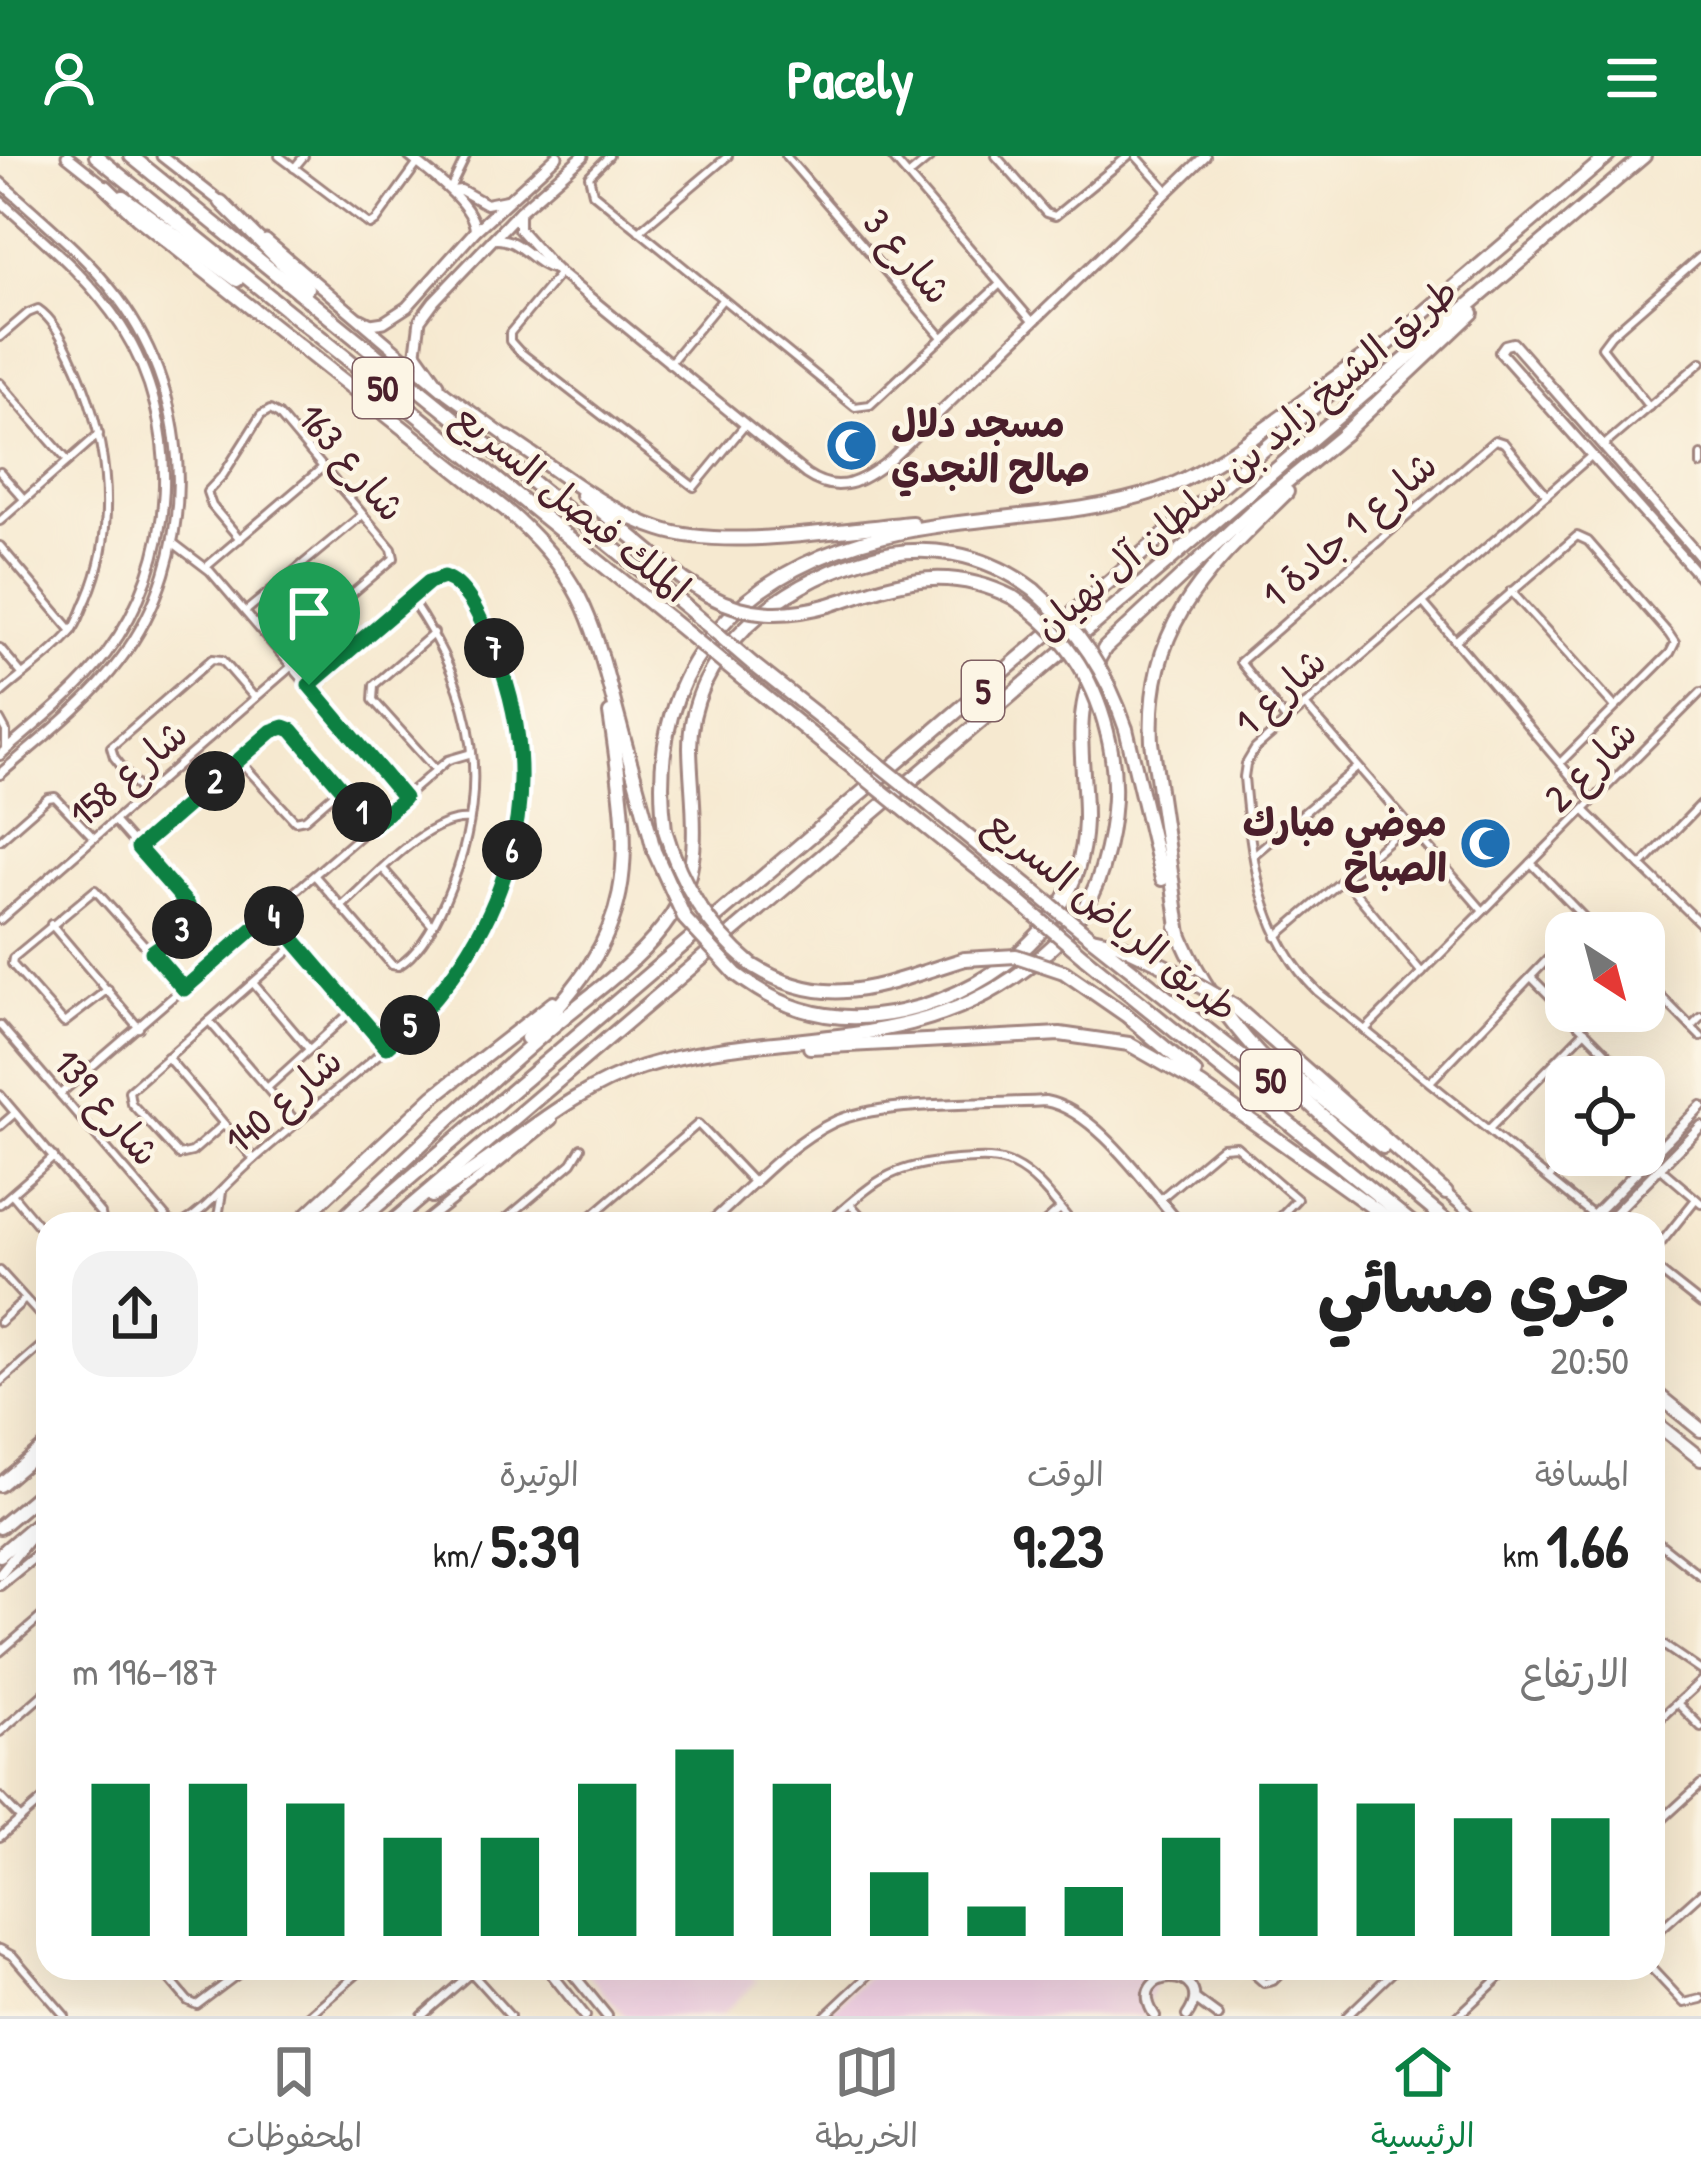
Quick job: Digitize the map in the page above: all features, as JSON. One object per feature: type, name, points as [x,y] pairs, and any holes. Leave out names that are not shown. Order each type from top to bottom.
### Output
[{"type":"highway","name":"الملك فيصل السريع","points":[[97,156],[842,759]]},
{"type":"highway","name":"الملك فيصل السريع","points":[[131,156],[355,325],[850,741]]},
{"type":"highway","name":"طريق الشيخ زايد بن سلطان آل نهيان","points":[[370,1212],[1608,156]]},
{"type":"highway","name":"طريق الشيخ زايد بن سلطان آل نهيان","points":[[404,1212],[1644,156]]},
{"type":"highway","points":[[106,187],[300,320]]},
{"type":"highway","points":[[106,187],[136,217],[530,531],[575,588],[603,652],[654,850],[685,919],[736,974],[778,1002],[802,1010],[842,1017],[917,1007],[968,987],[1050,920],[1077,869],[1085,820],[1079,743],[1082,704],[1092,669],[1105,648],[1254,509],[1347,432]]},
{"type":"highway","points":[[221,202],[355,325]]},
{"type":"highway","points":[[1180,934],[1169,880],[1151,715],[1161,653],[1172,623],[1210,568],[1449,338],[1510,272]]},
{"type":"highway","points":[[1256,1123],[1126,1016],[1064,972],[1016,956],[965,959],[892,984],[843,994],[795,987],[752,965],[718,933],[691,895],[665,830],[661,755],[676,697],[705,644],[746,603],[798,568],[904,532],[1089,510],[1165,489],[1413,324]]},
{"type":"highway","points":[[508,438],[620,511],[661,530],[691,536],[816,532],[1089,510]]},
{"type":"highway","points":[[414,1204],[457,1181],[587,1089],[656,1063],[876,1032],[945,1016],[978,1001],[1043,957],[1070,930],[1099,879],[1115,809],[1113,755],[1080,663],[1044,620],[1014,598],[980,583],[937,576],[800,613],[740,610],[708,595],[508,438]]},
{"type":"highway","points":[[350,1212],[655,936],[682,897],[696,851],[690,743],[694,715],[710,673],[744,629],[799,586],[844,566],[895,552],[925,550],[1001,568],[1060,613],[1091,652],[1126,729],[1165,893],[1216,1004],[1324,1118],[1380,1166]]},
{"type":"highway","points":[[496,1076],[578,985],[607,938],[624,881],[621,803],[603,652]]},
{"type":"highway","name":"طريق الرياض السريع","points":[[850,741],[1436,1212]]},
{"type":"highway","name":"طريق الرياض السريع","points":[[842,759],[1398,1212]]},
{"type":"highway","points":[[1087,935],[1119,944],[1173,970],[1234,1006],[1446,1193]]},
{"type":"highway","points":[[310,1212],[434,1096],[578,985]]},
{"type":"highway","points":[[743,1048],[1060,1034],[1129,1044],[1256,1123],[1379,1212]]},
{"type":"highway","points":[[1247,1040],[1446,1193]]},
{"type":"highway","points":[[1665,1401],[1701,1430]]},
{"type":"highway","points":[[1665,1430],[1701,1459]]},
{"type":"highway","points":[[0,1485],[36,1454]]},
{"type":"highway","points":[[0,1526],[36,1497]]},
{"type":"highway","points":[[0,1555],[36,1524]]},
{"type":"main road","points":[[68,156],[106,187]]},
{"type":"main road","points":[[162,156],[221,202]]},
{"type":"main road","points":[[355,325],[394,319],[475,231],[557,156]]},
{"type":"main road","points":[[446,393],[416,352],[420,320],[519,212],[583,156]]},
{"type":"main road","points":[[442,267],[443,276],[454,279]]},
{"type":"main road","name":"الملك فيصل السريع","points":[[355,325],[508,438]]},
{"type":"main road","points":[[0,1574],[36,1532]]},
{"type":"street","points":[[279,156],[370,225],[418,164]]},
{"type":"street","points":[[294,168],[304,156]]},
{"type":"street","points":[[409,156],[451,190],[473,216],[475,231]]},
{"type":"street","points":[[451,190],[466,156]]},
{"type":"street","points":[[609,156],[590,176],[593,194],[858,408],[870,405],[1000,284]]},
{"type":"street","points":[[639,231],[728,156]]},
{"type":"street","name":"شارع 3","points":[[786,156],[942,337]]},
{"type":"street","points":[[891,156],[1032,321]]},
{"type":"street","points":[[908,176],[932,156]]},
{"type":"street","points":[[1010,156],[999,159],[1046,213],[1055,216],[1132,156],[1168,191]]},
{"type":"street","points":[[519,212],[519,229],[558,271],[820,483],[838,486],[864,480],[1205,156]]},
{"type":"street","points":[[0,182],[97,273],[126,308],[168,402],[178,488],[166,567],[146,618],[116,665],[0,774]]},
{"type":"street","points":[[451,190],[461,190],[486,204],[507,199]]},
{"type":"street","points":[[0,201],[75,270],[121,327],[151,391],[164,464],[158,542],[130,617],[88,675],[3,752]]},
{"type":"street","points":[[492,240],[509,240],[558,271]]},
{"type":"street","points":[[1649,407],[1602,347],[1701,256]]},
{"type":"street","points":[[558,271],[511,333],[518,351],[694,487],[745,425]]},
{"type":"street","points":[[669,364],[722,300]]},
{"type":"street","points":[[0,337],[28,313],[43,312],[83,382],[106,477],[106,527],[95,580],[73,631],[0,694]]},
{"type":"street","points":[[1701,559],[1513,343],[1504,345],[1500,352],[1701,578]]},
{"type":"street","points":[[1603,446],[1701,362]]},
{"type":"street","points":[[0,383],[68,460]]},
{"type":"street","name":"شارع 163","points":[[240,538],[212,506],[207,492],[270,410],[392,549],[394,558],[321,620],[309,618],[278,584]]},
{"type":"street","points":[[0,521],[99,434]]},
{"type":"street","name":"شارع 1 جادة 1","points":[[1287,721],[1240,662],[1287,618],[1492,441],[1504,442],[1547,494]]},
{"type":"street","points":[[1701,455],[1701,465]]},
{"type":"street","name":"شارع 1","points":[[1590,1212],[1311,985],[1276,937],[1263,903],[1244,783],[1246,764],[1255,749],[1591,456]]},
{"type":"street","points":[[206,567],[323,468]]},
{"type":"street","points":[[0,472],[24,499]]},
{"type":"street","points":[[246,611],[362,515]]},
{"type":"street","points":[[1455,641],[1571,539],[1581,536],[1588,541],[1675,644],[1560,763]]},
{"type":"street","points":[[172,542],[206,567],[246,611],[404,798]]},
{"type":"street","points":[[0,545],[73,631]]},
{"type":"street","points":[[166,567],[190,558]]},
{"type":"street","name":"شارع 140","points":[[197,1212],[436,999],[481,934],[505,875],[519,797],[519,750],[497,657],[458,584],[448,578],[433,580],[309,685]]},
{"type":"street","points":[[1511,591],[1615,707]]},
{"type":"street","points":[[315,876],[392,965],[404,963],[432,925],[454,881],[469,820],[472,753],[467,716],[454,672],[410,598]]},
{"type":"street","points":[[1424,604],[1592,801]]},
{"type":"street","points":[[434,633],[374,685],[372,693],[436,770]]},
{"type":"street","points":[[0,648],[22,674]]},
{"type":"street","points":[[144,795],[110,753],[111,747],[212,659],[222,660],[255,699]]},
{"type":"street","name":"شارع 158","points":[[0,920],[292,666]]},
{"type":"street","name":"شارع 2","points":[[1365,1030],[1701,692]]},
{"type":"street","points":[[1305,706],[1484,911]]},
{"type":"street","points":[[3,752],[2,722],[29,730]]},
{"type":"street","points":[[138,848],[272,731],[288,727],[373,825]]},
{"type":"street","points":[[60,1094],[448,760],[472,753]]},
{"type":"street","points":[[239,760],[295,820],[305,819],[341,788]]},
{"type":"street","points":[[1255,854],[1358,767]]},
{"type":"street","points":[[0,840],[55,797],[94,838]]},
{"type":"street","points":[[1641,866],[1701,803]]},
{"type":"street","points":[[1584,810],[1699,917]]},
{"type":"street","points":[[342,906],[431,828],[443,821],[469,820]]},
{"type":"street","points":[[114,821],[188,905],[188,924],[152,952]]},
{"type":"street","points":[[1276,937],[1408,824]]},
{"type":"street","points":[[1531,863],[1578,912]]},
{"type":"street","points":[[384,870],[432,925]]},
{"type":"street","points":[[1345,880],[1422,973]]},
{"type":"street","points":[[108,989],[64,1023],[15,970],[13,958],[95,890],[184,989]]},
{"type":"street","points":[[271,913],[386,1047]]},
{"type":"street","points":[[51,924],[139,1028]]},
{"type":"street","points":[[224,1124],[192,1152],[179,1155],[128,1097],[132,1086],[297,944]]},
{"type":"street","points":[[1430,1082],[1545,962]]},
{"type":"street","points":[[1531,977],[1545,991]]},
{"type":"street","points":[[253,982],[309,1049]]},
{"type":"street","points":[[1665,1000],[1701,1037]]},
{"type":"street","points":[[267,1088],[353,1010]]},
{"type":"street","points":[[1691,1027],[1701,1017]]},
{"type":"street","points":[[209,1021],[297,1123]]},
{"type":"street","name":"شارع 139","points":[[0,1025],[162,1212]]},
{"type":"street","points":[[1489,1129],[1585,1032]]},
{"type":"street","points":[[1587,1032],[1610,1056]]},
{"type":"street","points":[[166,1056],[254,1159]]},
{"type":"street","points":[[437,1212],[587,1089]]},
{"type":"street","points":[[0,1095],[99,1212]]},
{"type":"street","points":[[723,1212],[814,1134],[852,1116],[1045,1101],[1086,1119],[1170,1212]]},
{"type":"street","points":[[1597,1212],[1701,1106]]},
{"type":"street","points":[[0,1126],[16,1113]]},
{"type":"street","points":[[596,1212],[698,1124],[755,1184]]},
{"type":"street","points":[[1665,1163],[1701,1126]]},
{"type":"street","points":[[1159,1200],[1222,1148],[1236,1146],[1297,1198],[1285,1212]]},
{"type":"street","points":[[514,1212],[572,1163],[580,1148]]},
{"type":"street","points":[[0,1204],[54,1157]]},
{"type":"street","points":[[840,1212],[877,1180],[900,1168],[920,1162],[989,1158],[1012,1164],[1035,1180],[1063,1212]]},
{"type":"street","points":[[1665,1172],[1699,1201],[1665,1239]]},
{"type":"street","points":[[1616,1212],[1652,1176]]},
{"type":"street","name":"شارع 140","points":[[219,1212],[224,1187]]},
{"type":"street","points":[[1446,1193],[1469,1212]]},
{"type":"street","points":[[12,1194],[36,1223]]},
{"type":"street","points":[[850,1204],[857,1212]]},
{"type":"street","points":[[1057,1212],[1060,1209]]},
{"type":"street","points":[[0,1270],[36,1311]]},
{"type":"street","points":[[1665,1276],[1701,1304]]},
{"type":"street","points":[[0,1322],[26,1300]]},
{"type":"street","points":[[0,1382],[36,1350]]},
{"type":"street","points":[[1665,1548],[1701,1576]]},
{"type":"street","points":[[0,1585],[36,1556]]},
{"type":"street","points":[[0,1652],[36,1621]]},
{"type":"street","points":[[1665,1646],[1701,1671]]},
{"type":"street","points":[[1665,1714],[1701,1681]]},
{"type":"street","points":[[0,1732],[36,1700]]},
{"type":"street","points":[[1677,1702],[1701,1727]]},
{"type":"street","points":[[1665,1817],[1701,1784]]},
{"type":"street","points":[[0,1797],[21,1819]]},
{"type":"street","points":[[0,1837],[36,1806]]},
{"type":"street","points":[[1665,1925],[1701,1893]]},
{"type":"street","points":[[0,1949],[13,1956],[65,2016]]},
{"type":"street","points":[[172,1980],[197,2006],[231,1980]]},
{"type":"street","points":[[308,2016],[350,1980]]},
{"type":"street","points":[[422,2016],[459,1980]]},
{"type":"street","points":[[478,1980],[509,2016]]},
{"type":"street","points":[[557,1980],[586,2016]]},
{"type":"street","points":[[578,1980],[607,2016]]},
{"type":"street","points":[[825,2016],[863,1980]]},
{"type":"street","points":[[1151,1980],[1146,2011],[1155,2016]]},
{"type":"street","points":[[1152,1986],[1161,1980]]},
{"type":"street","points":[[1180,1980],[1218,2016]]},
{"type":"street","points":[[1347,2016],[1384,1980]]},
{"type":"street","points":[[1458,2016],[1497,1980]]},
{"type":"street","points":[[1663,1980],[1684,2002],[1701,1999]]},
{"type":"street","points":[[1186,2016],[1194,1998]]},
{"type":"shaded area","points":[[593,1980],[757,1982],[720,2016],[625,2016]]},
{"type":"shaded area","points":[[863,1980],[1155,1983],[1144,2016],[825,2016]]},
{"type":"place","name":"مسجد دلال صالح النجدي","points":[[852,445]]},
{"type":"place","name":"موضي مبارك الصباح","points":[[1486,844]]},
{"type":"route","points":[[444,577],[458,584],[484,628],[511,703],[519,750],[519,797],[500,890],[465,961],[386,1047],[271,913],[184,989],[152,952],[188,924],[191,916],[188,905],[138,848],[272,731],[292,730],[373,825],[404,798],[309,685],[429,582],[444,577]]}]
